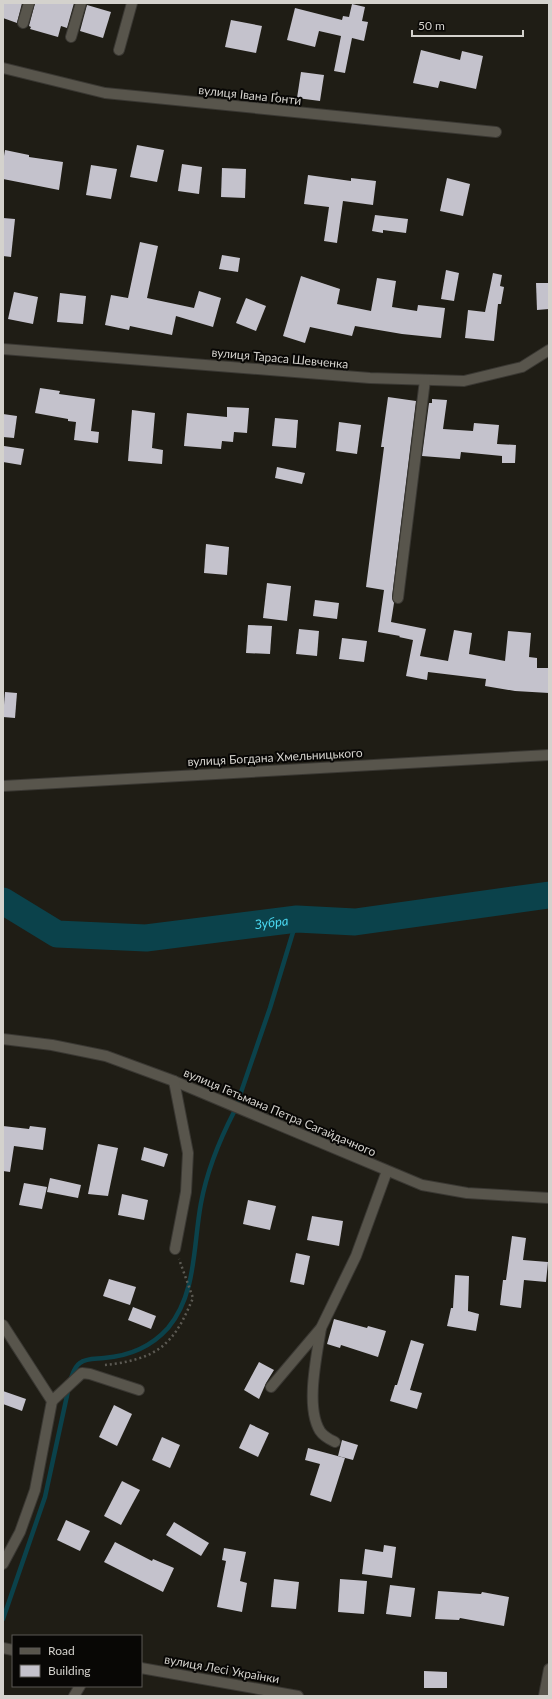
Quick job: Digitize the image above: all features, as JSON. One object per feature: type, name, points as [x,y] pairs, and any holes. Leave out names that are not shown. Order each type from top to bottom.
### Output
[{"type":"street","points":[[23,23],[29,3]]},
{"type":"street","points":[[71,37],[81,3]]},
{"type":"street","points":[[119,50],[132,3]]},
{"type":"street","name":"вулиця Івана Ґонти","points":[[3,68],[105,93],[496,132]]},
{"type":"street","name":"вулиця Тараса Шевченка","points":[[3,349],[370,378],[464,381],[522,366],[549,350]]},
{"type":"street","points":[[398,598],[424,380]]},
{"type":"street","name":"вулиця Богдана Хмельницького","points":[[3,786],[549,755]]},
{"type":"street","name":"вулиця Гетьмана Петра Сагайдачного","points":[[3,1039],[52,1045],[106,1056],[174,1081],[422,1185],[466,1193],[549,1198]]},
{"type":"street","points":[[174,1081],[188,1154],[186,1192],[176,1249]]},
{"type":"street","points":[[271,1387],[321,1328],[356,1256],[387,1171]]},
{"type":"street","points":[[3,1325],[52,1401]]},
{"type":"street","points":[[321,1328],[313,1385],[314,1412],[320,1431],[327,1439],[335,1442]]},
{"type":"street","points":[[3,1564],[20,1532],[35,1490],[52,1401],[82,1373],[90,1374],[139,1390]]},
{"type":"street","name":"вулиця Лесі Українки","points":[[142,1668],[298,1696]]},
{"type":"street","points":[[544,1696],[549,1669]]},
{"type":"street","points":[[74,1696],[79,1687]]},
{"type":"path","points":[[82,1373],[105,1365],[125,1363],[146,1356],[166,1344],[182,1323],[193,1298],[176,1249]]},
{"type":"building","points":[[3,3],[22,3],[17,23],[3,18]]},
{"type":"building","points":[[35,3],[74,3],[67,28],[61,26],[58,37],[30,29],[31,27],[29,26]]},
{"type":"building","points":[[352,4],[365,7],[362,21],[368,22],[364,41],[352,38],[345,73],[334,71],[341,36],[319,31],[315,47],[287,40],[295,8],[342,20],[343,16],[349,17]]},
{"type":"building","points":[[87,5],[111,12],[103,38],[80,31]]},
{"type":"building","points":[[231,20],[262,26],[256,53],[225,47]]},
{"type":"building","points":[[421,50],[460,60],[462,51],[483,56],[476,89],[440,81],[438,88],[413,83]]},
{"type":"building","points":[[301,72],[324,75],[320,101],[297,98]]},
{"type":"building","points":[[137,145],[164,150],[157,182],[130,177]]},
{"type":"building","points":[[5,150],[29,155],[29,157],[63,162],[59,190],[3,179]]},
{"type":"building","points":[[182,164],[202,167],[199,194],[178,191]]},
{"type":"building","points":[[91,165],[117,169],[111,199],[86,195]]},
{"type":"building","points":[[222,168],[246,169],[245,198],[221,197]]},
{"type":"building","points":[[308,175],[351,181],[351,178],[376,181],[373,205],[343,201],[337,243],[324,241],[329,207],[304,204]]},
{"type":"building","points":[[447,178],[470,184],[463,216],[440,211]]},
{"type":"building","points":[[375,215],[408,219],[406,233],[383,230],[383,233],[372,231]]},
{"type":"building","points":[[3,218],[15,219],[11,257],[3,256]]},
{"type":"building","points":[[140,242],[158,246],[147,298],[194,308],[199,291],[221,298],[213,327],[176,316],[172,335],[130,326],[129,330],[105,325],[111,295],[128,298]]},
{"type":"building","points":[[222,255],[240,258],[238,272],[219,269]]},
{"type":"building","points":[[446,270],[459,273],[454,301],[441,299]]},
{"type":"building","points":[[493,273],[502,275],[500,286],[504,287],[501,304],[498,304],[494,341],[465,338],[468,310],[485,312]]},
{"type":"building","points":[[301,276],[340,289],[337,304],[371,311],[377,278],[396,281],[392,307],[417,311],[418,305],[445,308],[441,338],[402,334],[355,326],[352,336],[310,327],[305,343],[283,336]]},
{"type":"building","points":[[536,283],[549,283],[549,309],[537,310]]},
{"type":"building","points":[[14,292],[38,297],[33,324],[8,319]]},
{"type":"building","points":[[60,293],[86,296],[83,324],[57,322]]},
{"type":"building","points":[[246,298],[266,306],[256,331],[236,323]]},
{"type":"building","points":[[40,388],[60,391],[59,394],[95,399],[91,431],[99,432],[98,443],[74,440],[76,422],[68,421],[68,419],[35,413]]},
{"type":"building","points":[[388,397],[416,401],[392,597],[394,603],[391,622],[426,629],[420,656],[448,661],[454,630],[472,633],[469,654],[505,661],[508,631],[531,633],[529,657],[537,658],[537,668],[549,668],[549,693],[515,691],[485,686],[486,679],[428,672],[427,680],[406,676],[413,640],[378,632],[384,590],[366,587],[384,447],[381,447]]},
{"type":"building","points":[[432,399],[447,400],[443,429],[473,431],[474,423],[499,425],[497,444],[516,445],[515,463],[502,463],[502,456],[461,452],[460,459],[422,456],[429,403],[432,403]]},
{"type":"building","points":[[227,407],[249,408],[247,433],[234,432],[233,442],[222,441],[221,449],[184,446],[187,413],[227,417]]},
{"type":"building","points":[[132,410],[155,413],[152,448],[163,450],[162,464],[128,461]]},
{"type":"building","points":[[3,414],[17,416],[14,438],[3,437]]},
{"type":"building","points":[[275,418],[298,420],[296,448],[272,446]]},
{"type":"building","points":[[339,422],[361,425],[357,454],[336,451]]},
{"type":"building","points":[[4,446],[24,449],[21,465],[3,462]]},
{"type":"building","points":[[277,467],[305,473],[302,484],[275,478]]},
{"type":"building","points":[[206,544],[229,547],[227,575],[204,573]]},
{"type":"building","points":[[267,583],[291,586],[287,621],[263,618]]},
{"type":"building","points":[[315,600],[339,603],[337,619],[313,616]]},
{"type":"building","points":[[248,625],[272,626],[270,654],[246,653]]},
{"type":"building","points":[[299,629],[319,631],[317,656],[296,654]]},
{"type":"building","points":[[342,638],[367,641],[364,662],[339,659]]},
{"type":"building","points":[[5,692],[17,693],[15,718],[3,717]]},
{"type":"building","points":[[3,1126],[29,1129],[30,1126],[46,1128],[43,1150],[14,1146],[10,1172],[3,1171]]},
{"type":"building","points":[[98,1144],[118,1148],[108,1196],[88,1194]]},
{"type":"building","points":[[144,1147],[168,1154],[164,1167],[141,1160]]},
{"type":"building","points":[[50,1178],[81,1185],[78,1198],[47,1192]]},
{"type":"building","points":[[24,1183],[47,1187],[42,1209],[19,1205]]},
{"type":"building","points":[[122,1194],[148,1200],[144,1220],[118,1215]]},
{"type":"building","points":[[248,1200],[276,1206],[270,1230],[243,1224]]},
{"type":"building","points":[[312,1216],[343,1221],[339,1246],[307,1240]]},
{"type":"building","points":[[512,1236],[526,1238],[523,1260],[548,1262],[546,1282],[524,1280],[521,1308],[500,1305],[503,1280],[506,1280]]},
{"type":"building","points":[[296,1253],[310,1256],[304,1285],[290,1282]]},
{"type":"building","points":[[455,1275],[469,1276],[468,1311],[479,1314],[476,1331],[447,1326],[451,1308],[453,1308]]},
{"type":"building","points":[[109,1279],[136,1287],[130,1305],[103,1296]]},
{"type":"building","points":[[133,1307],[156,1316],[151,1329],[128,1320]]},
{"type":"building","points":[[334,1319],[367,1328],[368,1326],[386,1331],[378,1357],[341,1345],[340,1348],[327,1344]]},
{"type":"building","points":[[411,1340],[424,1344],[410,1390],[422,1393],[417,1409],[390,1401],[395,1385],[397,1385]]},
{"type":"building","points":[[259,1362],[274,1370],[259,1399],[244,1390]]},
{"type":"building","points":[[3,1391],[26,1399],[22,1411],[3,1404]]},
{"type":"building","points":[[114,1405],[132,1414],[117,1446],[99,1437]]},
{"type":"building","points":[[250,1424],[269,1433],[258,1457],[239,1448]]},
{"type":"building","points":[[162,1437],[180,1445],[170,1468],[152,1460]]},
{"type":"building","points":[[342,1440],[358,1445],[353,1460],[338,1456]]},
{"type":"building","points":[[308,1448],[345,1458],[331,1502],[310,1495],[320,1464],[305,1460]]},
{"type":"building","points":[[122,1481],[140,1490],[121,1525],[104,1516]]},
{"type":"building","points":[[66,1520],[90,1531],[80,1551],[57,1540]]},
{"type":"building","points":[[174,1522],[209,1543],[201,1556],[166,1535]]},
{"type":"building","points":[[115,1542],[152,1561],[153,1559],[174,1568],[163,1592],[104,1562]]},
{"type":"building","points":[[384,1545],[396,1547],[392,1578],[362,1574],[365,1549],[383,1552]]},
{"type":"building","points":[[224,1548],[246,1552],[240,1581],[247,1583],[242,1612],[217,1607],[226,1561],[222,1560]]},
{"type":"building","points":[[274,1579],[299,1582],[296,1609],[271,1607]]},
{"type":"building","points":[[340,1579],[367,1581],[364,1614],[338,1612]]},
{"type":"building","points":[[390,1585],[415,1588],[411,1617],[386,1614]]},
{"type":"building","points":[[438,1591],[481,1594],[482,1592],[509,1597],[504,1626],[460,1618],[459,1620],[435,1619]]},
{"type":"building","points":[[424,1671],[447,1672],[447,1688],[424,1688]]},
{"type":"waterway","name":"Зубра","points":[[3,901],[57,934],[146,938],[297,919],[355,922],[549,895]]},
{"type":"waterway","points":[[238,1101],[270,1008],[297,919]]},
{"type":"waterway","points":[[71,1378],[75,1368],[82,1361],[131,1353],[147,1345],[168,1328],[177,1314],[184,1300],[189,1284],[198,1219],[210,1168],[223,1134],[234,1112]]},
{"type":"waterway","points":[[3,1619],[45,1497],[68,1391]]}]
